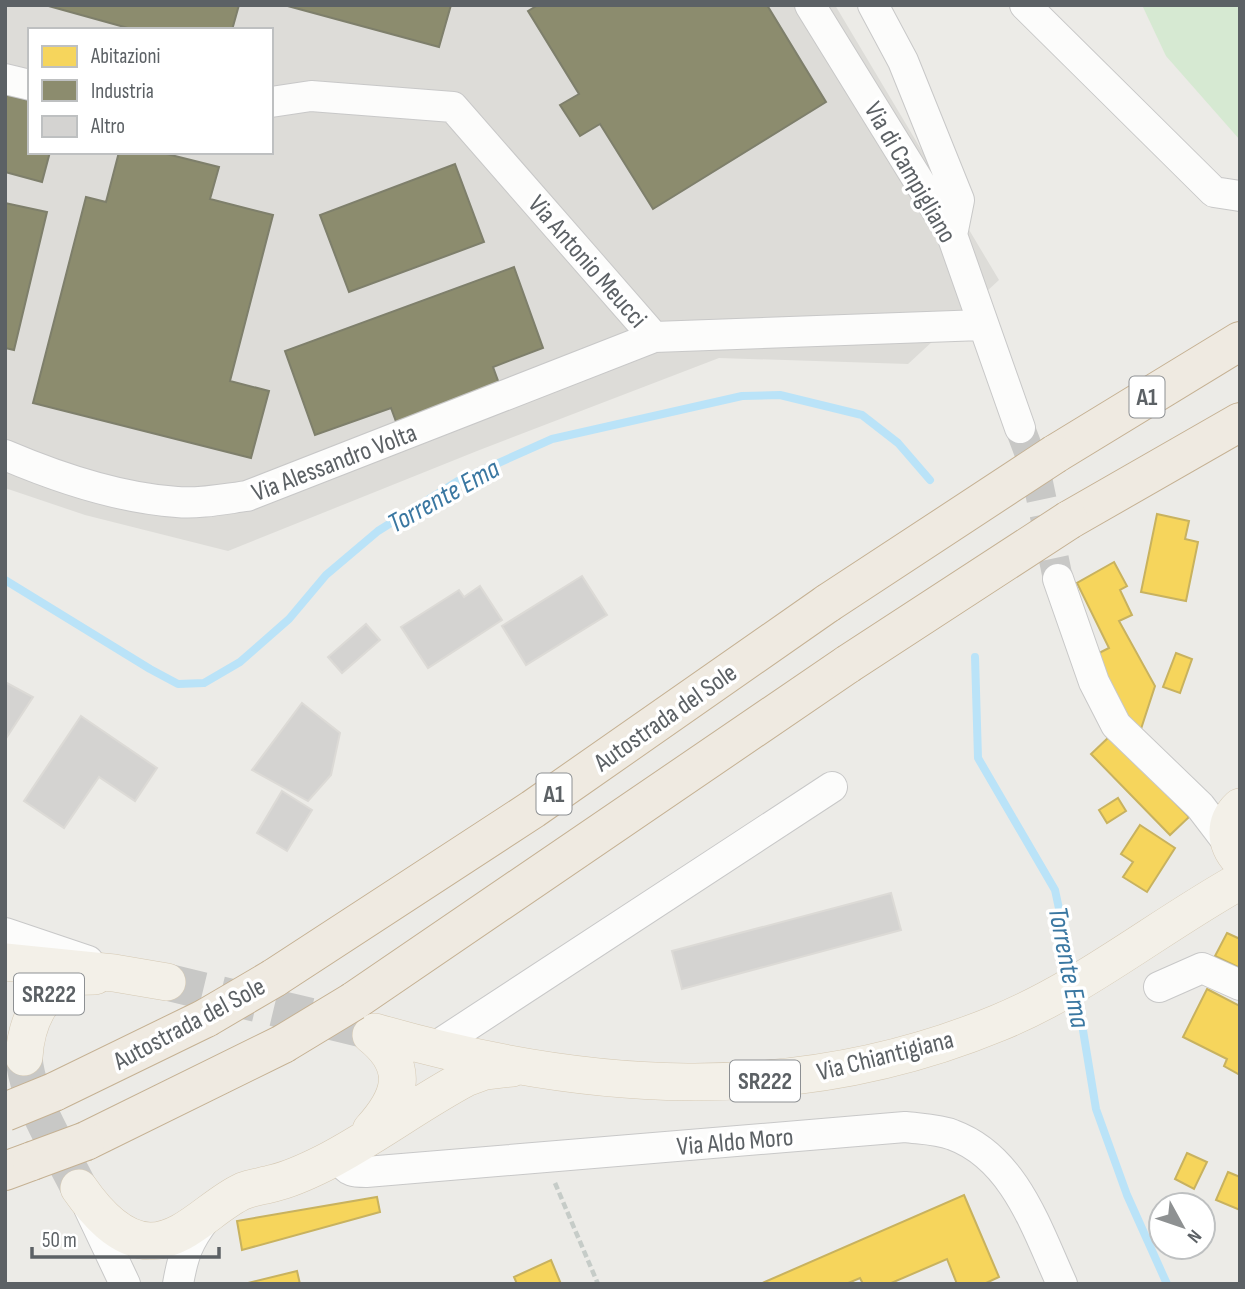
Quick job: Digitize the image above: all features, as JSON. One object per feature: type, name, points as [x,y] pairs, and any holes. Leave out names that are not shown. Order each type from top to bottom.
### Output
[{"type":"highway","name":"Autostrada del Sole","points":[[5,1112],[54,1092],[206,1018],[274,978],[533,809],[828,603],[1055,454],[1240,341]]},
{"type":"highway","name":"A1","points":[[19,1166],[86,1141],[283,1044],[367,1023],[848,664],[1069,520],[1240,422]]},
{"type":"main road","points":[[1230,867],[1227,833],[1229,822],[1240,806]]},
{"type":"main road","name":"Via Chiantigiana","points":[[367,1023],[423,1046],[523,1068],[609,1079],[673,1083],[761,1081],[822,1073],[887,1059],[999,1023],[1058,993],[1131,948],[1230,867]]},
{"type":"main road","name":"SR222","points":[[5,962],[114,973],[167,982]]},
{"type":"main road","name":"SR222","points":[[24,1056],[29,1025],[36,1009],[47,996],[73,978],[114,973]]},
{"type":"main road","name":"Via Chiantigiana","points":[[351,1148],[390,1107],[396,1094],[398,1079],[395,1063],[367,1023]]},
{"type":"main road","name":"Via Chiantigiana","points":[[79,1188],[111,1224],[133,1238],[161,1240],[173,1236],[244,1191],[298,1175],[351,1148],[466,1078],[485,1071],[523,1068]]},
{"type":"street","name":"Via di Campigliano","points":[[810,5],[952,235],[1020,428]]},
{"type":"street","points":[[873,5],[903,61],[959,200],[952,235]]},
{"type":"street","points":[[1025,5],[1214,192],[1240,196]]},
{"type":"street","points":[[5,79],[28,85]]},
{"type":"street","name":"Via Antonio Meucci","points":[[273,102],[311,96],[453,107],[654,337],[982,325]]},
{"type":"street","name":"Via Alessandro Volta","points":[[5,454],[42,471],[117,493],[178,503],[247,496],[654,337]]},
{"type":"street","points":[[1058,579],[1094,682],[1116,725],[1200,806],[1230,867]]},
{"type":"street","points":[[435,1047],[832,787]]},
{"type":"street","points":[[1200,806],[1219,813],[1240,806]]},
{"type":"street","points":[[5,933],[91,961],[114,973]]},
{"type":"street","points":[[1159,987],[1202,968],[1240,985]]},
{"type":"street","name":"Via Aldo Moro","points":[[351,1148],[344,1164],[356,1172],[905,1127],[953,1135],[968,1142],[999,1167],[1022,1197],[1062,1284]]},
{"type":"street","name":"Via Chiantigiana","points":[[79,1188],[125,1284]]},
{"type":"street","name":"Via Chiantigiana","points":[[178,1284],[183,1254],[190,1239],[216,1208]]},
{"type":"path","points":[[544,1157],[598,1284]]},
{"type":"shaded area","points":[[5,5],[835,5],[999,280],[908,364],[719,358],[228,551],[85,515],[5,488]]},
{"type":"green space","points":[[1142,5],[1240,5],[1240,140],[1166,56]]},
{"type":"building: Abitazioni","points":[[1157,514],[1189,521],[1185,539],[1198,542],[1186,601],[1141,592]]},
{"type":"building: Abitazioni","points":[[1114,562],[1127,586],[1120,590],[1132,615],[1119,621],[1155,686],[1139,735],[1119,707],[1095,655],[1109,648],[1077,583]]},
{"type":"building: Abitazioni","points":[[1176,653],[1192,659],[1180,693],[1163,687]]},
{"type":"building: Abitazioni","points":[[1110,736],[1189,817],[1170,835],[1091,754]]},
{"type":"building: Abitazioni","points":[[1118,798],[1126,811],[1107,823],[1099,810]]},
{"type":"building: Abitazioni","points":[[1140,825],[1175,848],[1147,892],[1123,877],[1133,862],[1121,854]]},
{"type":"building: Abitazioni","points":[[1227,933],[1240,939],[1240,968],[1215,956]]},
{"type":"building: Abitazioni","points":[[1207,989],[1240,1006],[1240,1075],[1224,1066],[1227,1059],[1183,1037]]},
{"type":"building: Abitazioni","points":[[1187,1153],[1207,1162],[1194,1189],[1175,1179]]},
{"type":"building: Abitazioni","points":[[1228,1172],[1240,1177],[1240,1210],[1217,1200]]},
{"type":"building: Abitazioni","points":[[964,1195],[999,1277],[984,1284],[957,1284],[947,1259],[889,1284],[863,1284],[860,1278],[846,1284],[760,1284]]},
{"type":"building: Abitazioni","points":[[377,1197],[380,1212],[242,1250],[237,1221]]},
{"type":"building: Abitazioni","points":[[551,1260],[561,1284],[517,1284],[514,1277]]},
{"type":"building: Abitazioni","points":[[297,1271],[300,1284],[244,1284]]},
{"type":"building: Industria","points":[[45,5],[239,5],[233,28],[128,28]]},
{"type":"building: Industria","points":[[284,5],[451,5],[439,47]]},
{"type":"building: Industria","points":[[538,5],[767,5],[826,102],[653,209],[600,124],[580,136],[560,105],[579,94],[528,11]]},
{"type":"building: Industria","points":[[5,94],[28,100],[28,154],[49,154],[42,182],[5,172]]},
{"type":"building: Industria","points":[[118,154],[167,154],[219,167],[210,199],[273,215],[230,381],[269,391],[251,458],[33,403],[86,197],[106,202]]},
{"type":"building: Industria","points":[[455,164],[484,242],[349,292],[320,215]]},
{"type":"building: Industria","points":[[5,203],[47,212],[14,350],[5,348]]},
{"type":"building: Industria","points":[[514,267],[543,348],[493,367],[501,389],[398,427],[391,408],[315,435],[285,351]]},
{"type":"building: Altro","points":[[582,576],[607,615],[526,665],[502,626]]},
{"type":"building: Altro","points":[[480,586],[502,620],[428,668],[401,627],[459,590],[464,597]]},
{"type":"building: Altro","points":[[366,624],[380,640],[342,673],[328,657]]},
{"type":"building: Altro","points":[[5,682],[33,697],[5,740]]},
{"type":"building: Altro","points":[[302,703],[340,733],[331,775],[308,801],[252,770]]},
{"type":"building: Altro","points":[[81,716],[157,768],[135,801],[99,777],[64,828],[24,801]]},
{"type":"building: Altro","points":[[282,791],[312,810],[287,851],[257,833]]},
{"type":"building: Altro","points":[[891,893],[901,930],[682,989],[672,951]]},
{"type":"waterway","name":"Torrente Ema","points":[[5,580],[178,684],[204,683],[240,662],[289,619],[326,575],[378,531],[458,481],[552,439],[742,396],[780,395],[862,415],[898,443],[930,480]]},
{"type":"waterway","name":"Torrente Ema","points":[[975,657],[978,758],[1055,890],[1073,974]]},
{"type":"waterway","name":"Torrente Ema","points":[[1077,994],[1096,1109],[1127,1195],[1167,1284]]},
{"type":"tunnel","points":[[1020,428],[1035,468],[1058,579]]},
{"type":"tunnel","points":[[167,982],[375,1032]]},
{"type":"tunnel","points":[[24,1057],[26,1073],[38,1107],[79,1188]]}]
